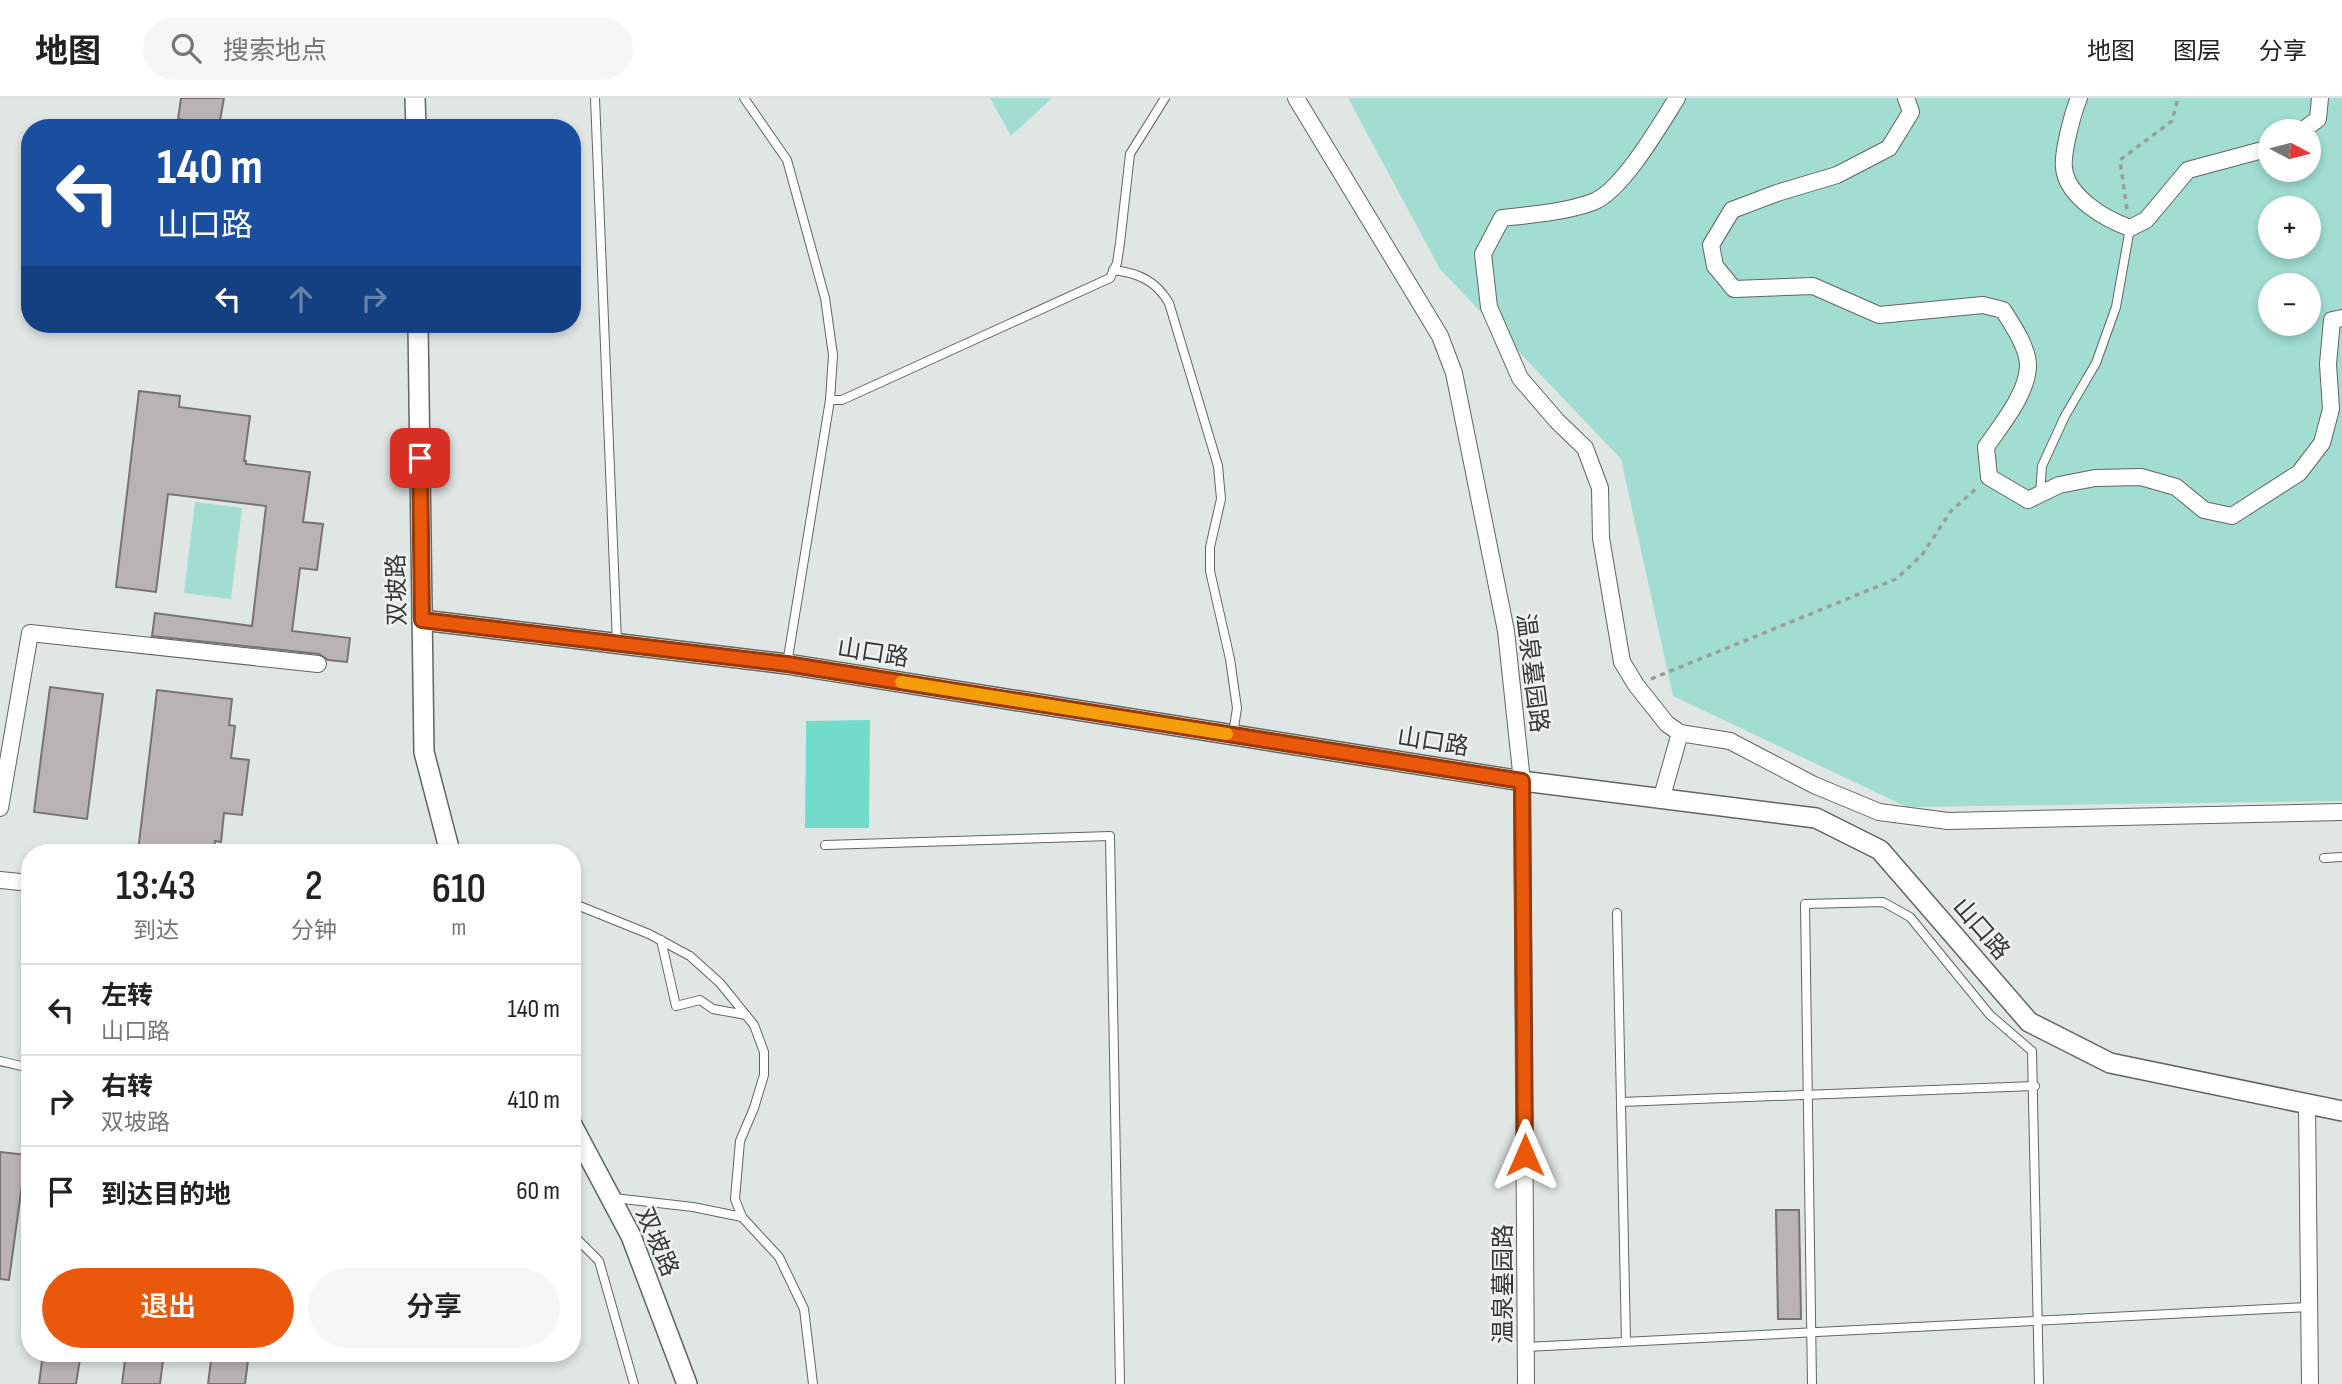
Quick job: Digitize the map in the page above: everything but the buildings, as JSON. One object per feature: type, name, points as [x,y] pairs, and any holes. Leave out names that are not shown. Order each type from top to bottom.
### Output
[{"type":"street","points":[[415,98],[416,119]]},
{"type":"street","name":"温泉墓园路","points":[[1296,98],[1440,336],[1454,373],[1506,631],[1522,781],[1526,1384]]},
{"type":"street","points":[[1677,98],[1618,184],[1594,202],[1539,214],[1502,218],[1483,254],[1489,307],[1520,379],[1585,448],[1600,488],[1601,538],[1622,662],[1636,685],[1667,724],[1680,733],[1730,741],[1814,785],[1879,813],[1948,821],[2342,812]]},
{"type":"street","points":[[1906,98],[1911,112],[1889,148],[1836,176],[1777,193],[1732,211],[1711,245],[1715,267],[1734,289],[1814,286],[1880,315],[1983,305],[2003,310],[2019,334],[2028,364],[2018,401],[1986,447],[1989,477],[2028,500],[2059,485],[2095,478],[2141,477],[2176,487],[2204,510],[2232,516],[2299,473],[2322,443],[2331,408],[2328,364],[2332,320],[2342,318]]},
{"type":"street","points":[[2078,98],[2064,168],[2072,187],[2095,212],[2130,228],[2146,220],[2188,170],[2258,152]]},
{"type":"street","points":[[2317,119],[2320,98]]},
{"type":"street","name":"双坡路","points":[[418,333],[424,752],[448,844]]},
{"type":"street","name":"山口路","points":[[422,620],[787,664],[1522,781],[1816,818],[1880,850],[2029,1022],[2110,1063],[2342,1111]]},
{"type":"street","points":[[0,808],[30,633],[318,664]]},
{"type":"street","points":[[1661,800],[1680,733]]},
{"type":"street","points":[[0,880],[21,882]]},
{"type":"street","points":[[2307,1105],[2310,1384]]},
{"type":"street","name":"双坡路","points":[[581,1142],[631,1236],[687,1384]]},
{"type":"lane","points":[[595,98],[617,643]]},
{"type":"lane","points":[[744,98],[786,160],[825,298],[833,355],[830,400],[787,664]]},
{"type":"lane","points":[[830,400],[842,400],[1110,278],[1120,243],[1130,154],[1165,98]]},
{"type":"lane","points":[[2040,494],[2042,466],[2065,416],[2096,363],[2116,307],[2130,228]]},
{"type":"lane","points":[[1113,270],[1130,272],[1159,287],[1169,303],[1218,466],[1221,499],[1210,547],[1210,571],[1230,659],[1237,708],[1233,735]]},
{"type":"lane","points":[[825,845],[1110,836],[1120,1384]]},
{"type":"lane","points":[[2324,858],[2342,857]]},
{"type":"lane","points":[[1812,1384],[1805,904],[1883,902],[1910,917],[1990,1016],[2032,1051],[2035,1086],[2039,1384]]},
{"type":"lane","points":[[581,907],[661,940],[690,956],[720,983],[754,1025],[764,1052],[764,1074],[740,1142],[735,1199],[742,1217],[779,1257],[804,1308],[813,1384]]},
{"type":"lane","points":[[1617,913],[1626,1341]]},
{"type":"lane","points":[[661,940],[676,1006],[699,1000],[713,1009],[746,1015]]},
{"type":"lane","points":[[0,1060],[21,1066]]},
{"type":"lane","points":[[1621,1102],[2035,1086]]},
{"type":"lane","points":[[611,1198],[693,1207],[742,1217]]},
{"type":"lane","points":[[581,1243],[599,1261],[634,1384]]},
{"type":"lane","points":[[1526,1347],[2308,1307]]},
{"type":"path","points":[[2130,228],[2120,160],[2172,121],[2178,98]]},
{"type":"path","points":[[1636,685],[1896,579],[1922,555],[1951,511],[1989,477]]},
{"type":"shaded area","points":[[990,98],[1052,98],[1011,136]]},
{"type":"shaded area","points":[[1348,98],[2342,98],[2342,801],[1907,807],[1673,696],[1621,459],[1440,269]]},
{"type":"shaded area","points":[[195,502],[242,508],[231,599],[184,593]]},
{"type":"shaded area","points":[[870,720],[869,828],[805,828],[806,721]]},
{"type":"slow traffic","points":[[901,682],[1227,734]]},
{"type":"route","points":[[420,458],[422,620],[787,664],[1522,781],[1525,1155]]}]
